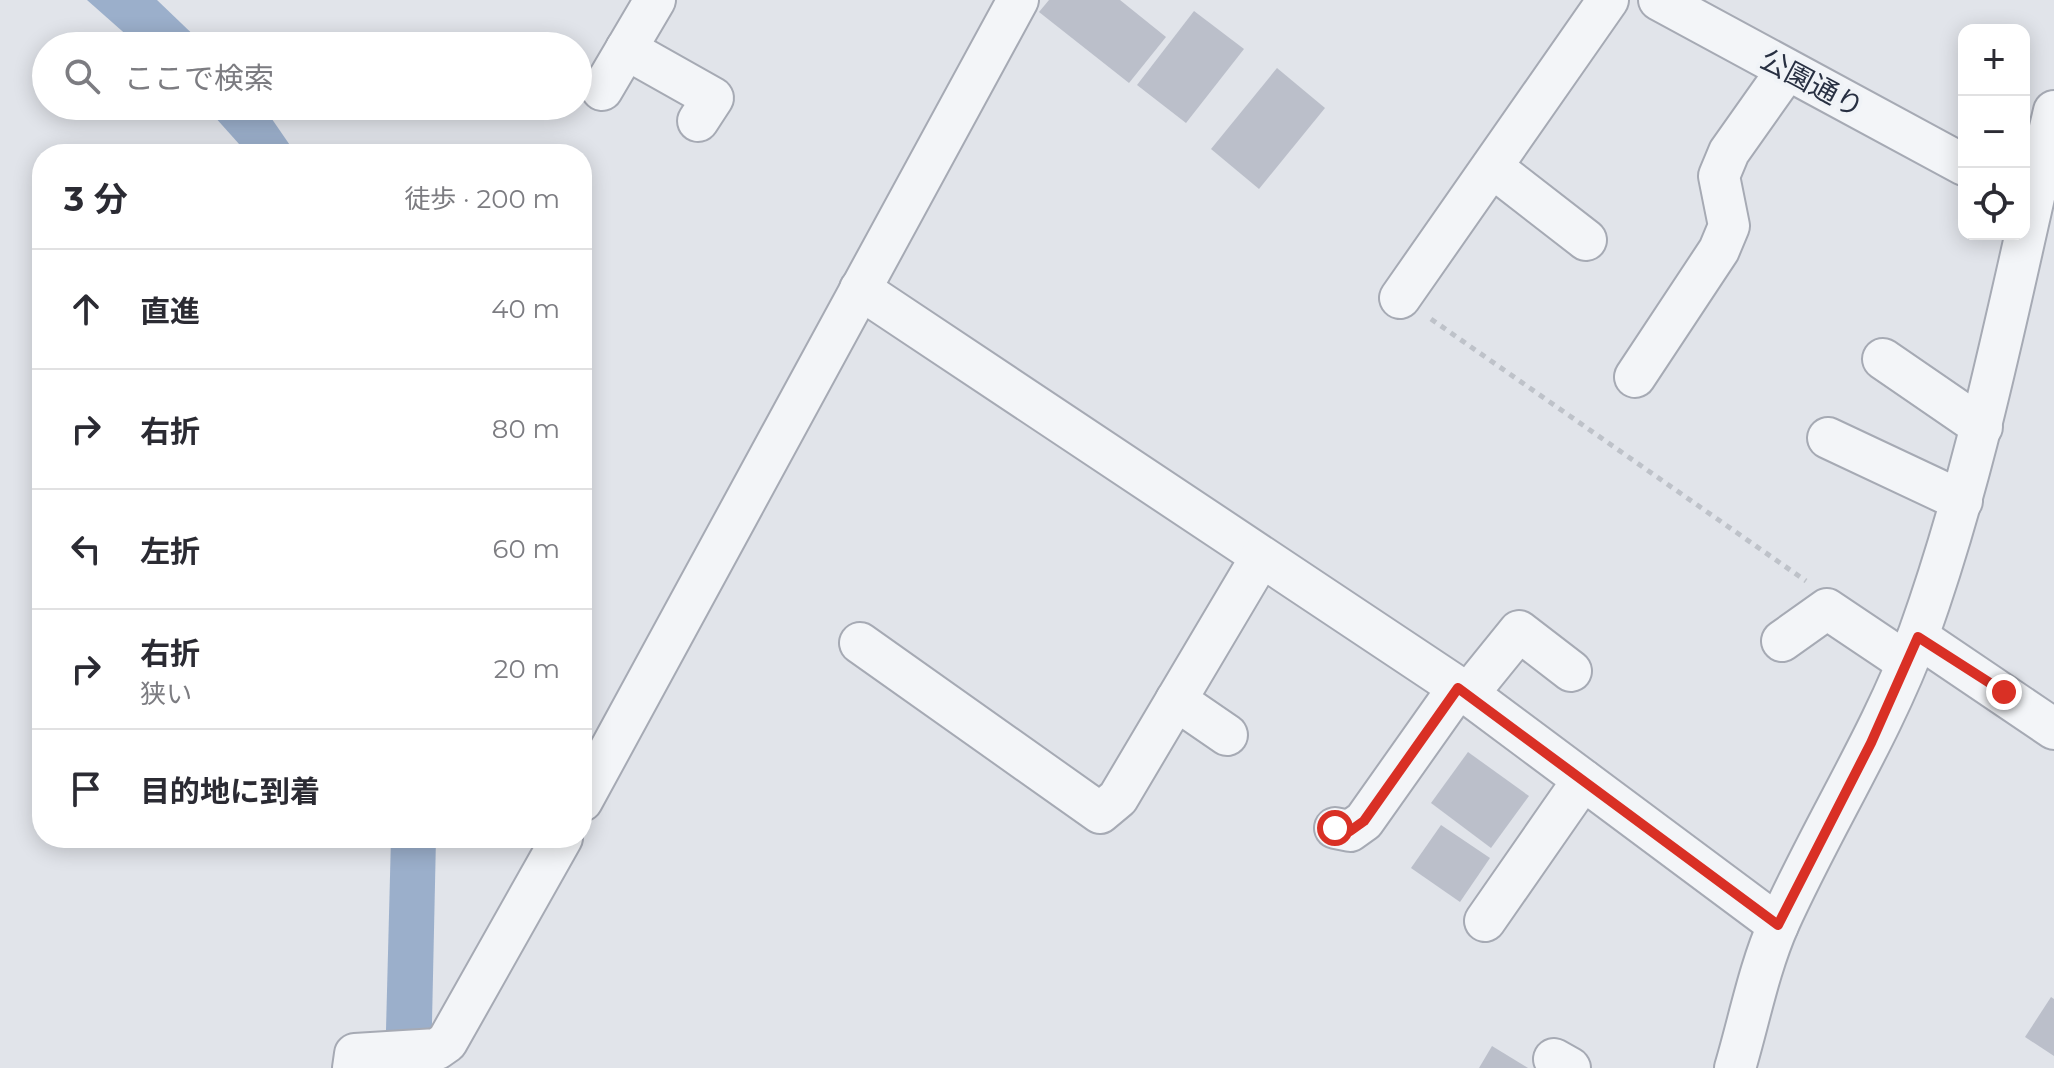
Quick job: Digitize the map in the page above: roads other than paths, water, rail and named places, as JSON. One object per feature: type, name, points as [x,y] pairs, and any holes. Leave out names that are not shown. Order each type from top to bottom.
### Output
[{"type":"street","points":[[602,90],[655,0]]},
{"type":"street","points":[[592,783],[1018,0]]},
{"type":"street","points":[[1400,298],[1608,0]]},
{"type":"street","name":"公園通り","points":[[1659,0],[1958,162]]},
{"type":"street","points":[[626,49],[713,98],[698,121]]},
{"type":"street","points":[[1635,377],[1719,250],[1729,226],[1719,176],[1729,152],[1787,70]]},
{"type":"street","points":[[1741,1066],[1778,925],[1871,743],[1912,650],[1962,501],[2037,205],[2054,111]]},
{"type":"street","points":[[1492,167],[1586,240]]},
{"type":"street","points":[[860,289],[1463,691],[1778,925]]},
{"type":"street","points":[[1883,359],[1982,427]]},
{"type":"street","points":[[1828,438],[1962,501]]},
{"type":"street","points":[[860,643],[1100,813],[1118,798],[1261,557]]},
{"type":"street","points":[[1782,641],[1827,609],[1912,650],[2054,729]]},
{"type":"street","points":[[1335,828],[1350,831],[1364,821],[1463,691],[1519,631],[1571,671]]},
{"type":"street","points":[[1176,700],[1227,735]]},
{"type":"street","points":[[1485,921],[1583,780]]},
{"type":"street","points":[[365,1060],[437,1049],[456,1029],[556,848]]},
{"type":"water","points":[[87,0],[157,0],[190,32],[123,32]]},
{"type":"water","points":[[218,120],[273,120],[289,144],[239,144]]},
{"type":"water","points":[[391,848],[436,848],[431,1068],[385,1068]]}]
